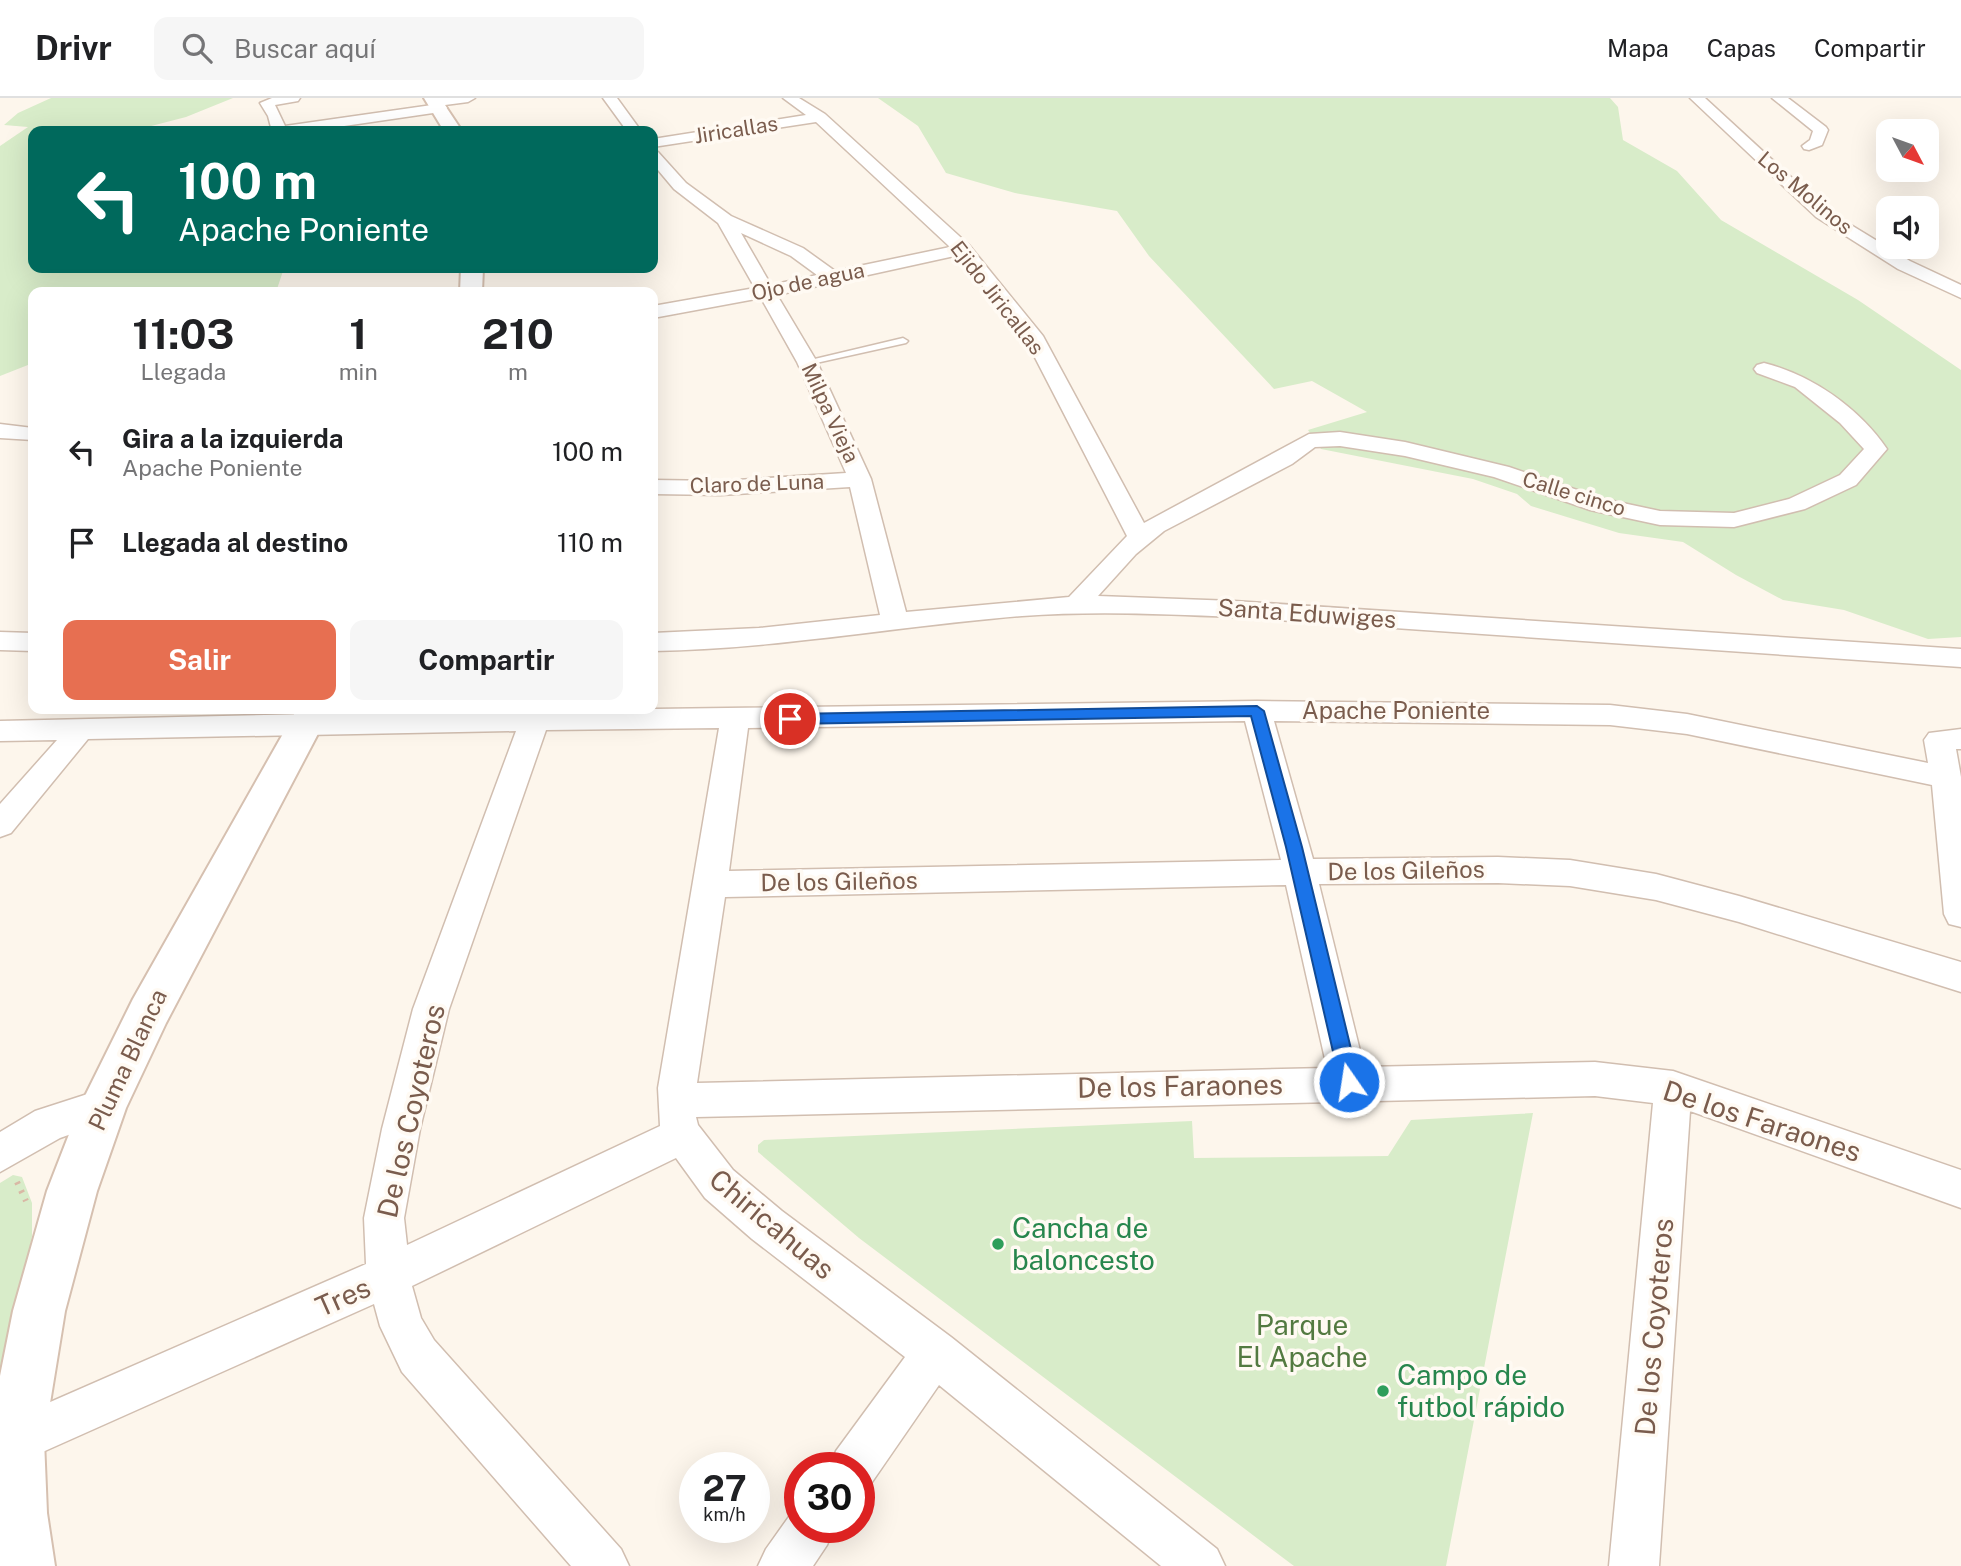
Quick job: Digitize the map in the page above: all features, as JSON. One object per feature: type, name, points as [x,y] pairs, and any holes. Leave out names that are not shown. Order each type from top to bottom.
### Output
[{"type":"street","points":[[278,126],[267,103],[293,98]]},
{"type":"street","points":[[308,126],[468,98]]},
{"type":"street","points":[[610,98],[630,126]]},
{"type":"street","name":"Ejido Jiricallas","points":[[790,98],[820,117],[963,249],[1035,340],[1140,537]]},
{"type":"street","name":"Los Molinos","points":[[1697,98],[1822,214],[1903,265],[1961,292]]},
{"type":"street","points":[[1779,98],[1821,130],[1817,142],[1809,146]]},
{"type":"street","points":[[436,103],[450,126]]},
{"type":"street","name":"Jiricallas","points":[[658,142],[820,117]]},
{"type":"street","name":"Milpa Vieja","points":[[658,161],[680,186],[725,220],[796,252],[831,277]]},
{"type":"street","name":"Milpa Vieja","points":[[725,220],[807,362],[860,479],[895,621]]},
{"type":"street","name":"Ojo de agua","points":[[658,311],[768,291],[963,249]]},
{"type":"street","name":"Calle cinco","points":[[1140,537],[1155,526],[1284,458],[1309,441],[1340,439],[1405,449],[1501,472],[1598,505],[1660,518],[1734,520],[1797,504],[1848,480],[1875,449],[1847,418],[1802,383],[1764,369]]},
{"type":"street","points":[[0,431],[28,434]]},
{"type":"street","name":"Claro de Luna","points":[[658,487],[772,486],[860,479]]},
{"type":"street","points":[[1076,605],[1140,537]]},
{"type":"street","name":"Santa Eduwiges","points":[[658,642],[751,640],[895,621],[1076,605],[1234,609],[1961,658]]},
{"type":"street","points":[[0,641],[28,642]]},
{"type":"street","points":[[1257,711],[1300,872],[1349,1082]]},
{"type":"street","name":"Apache Poniente","points":[[0,731],[310,717],[534,722],[1257,711],[1530,712],[1610,715],[1687,724],[1946,777]]},
{"type":"street","name":"Pluma Blanca","points":[[25,1566],[5,1449],[72,1191],[103,1107],[181,949],[310,717]]},
{"type":"street","points":[[679,1119],[735,720]]},
{"type":"street","name":"De los Coyoteros","points":[[534,722],[431,1009],[401,1129],[384,1218],[388,1276],[402,1325],[418,1356],[604,1566]]},
{"type":"street","points":[[0,825],[62,754],[80,729]]},
{"type":"street","points":[[1961,739],[1939,740],[1946,777],[1961,914]]},
{"type":"street","name":"De los Gileños","points":[[711,884],[1300,872],[1498,870],[1570,873],[1656,887],[1740,909],[1961,977]]},
{"type":"street","name":"De los Faraones","points":[[679,1119],[710,1098],[1349,1082],[1595,1079],[1674,1088],[1961,1189]]},
{"type":"street","name":"De los Coyoteros","points":[[1634,1566],[1674,1088]]},
{"type":"street","points":[[0,1153],[49,1124],[103,1107]]},
{"type":"street","name":"Tres","points":[[5,1449],[388,1276],[679,1119]]},
{"type":"street","name":"Chiricahuas","points":[[679,1119],[719,1184],[757,1217],[935,1353],[1200,1566]]},
{"type":"street","points":[[864,1452],[935,1353]]},
{"type":"street","points":[[783,1566],[799,1543]]},
{"type":"lane","points":[[807,362],[903,341]]},
{"type":"green space","points":[[51,98],[233,98],[186,117],[151,126],[4,125],[18,113]]},
{"type":"green space","points":[[878,98],[1610,98],[1618,107],[1623,140],[1677,171],[1721,220],[1858,300],[1961,370],[1961,637],[1928,639],[1844,610],[1783,600],[1683,542],[1619,533],[1531,506],[1517,494],[1473,479],[1321,449],[1308,430],[1367,412],[1312,381],[1274,389],[1149,256],[1117,211],[1015,193],[946,173],[918,126]]},
{"type":"green space","points":[[28,127],[28,273],[282,273],[278,287],[28,287],[28,365],[0,376],[0,146]]},
{"type":"green space","name":"Parque El Apache","points":[[1533,1113],[1446,1566],[1294,1566],[859,1238],[758,1152],[758,1145],[764,1140],[1192,1121],[1194,1158],[1388,1156],[1411,1120]]},
{"type":"green space","points":[[13,1175],[22,1177],[32,1203],[32,1236],[0,1398],[0,1183]]},
{"type":"place","name":"Cancha de baloncesto","points":[[998,1244]]},
{"type":"place","name":"Campo de futbol rápido","points":[[1383,1391]]},
{"type":"route","points":[[790,719],[1257,711],[1294,847],[1349,1082]]}]
